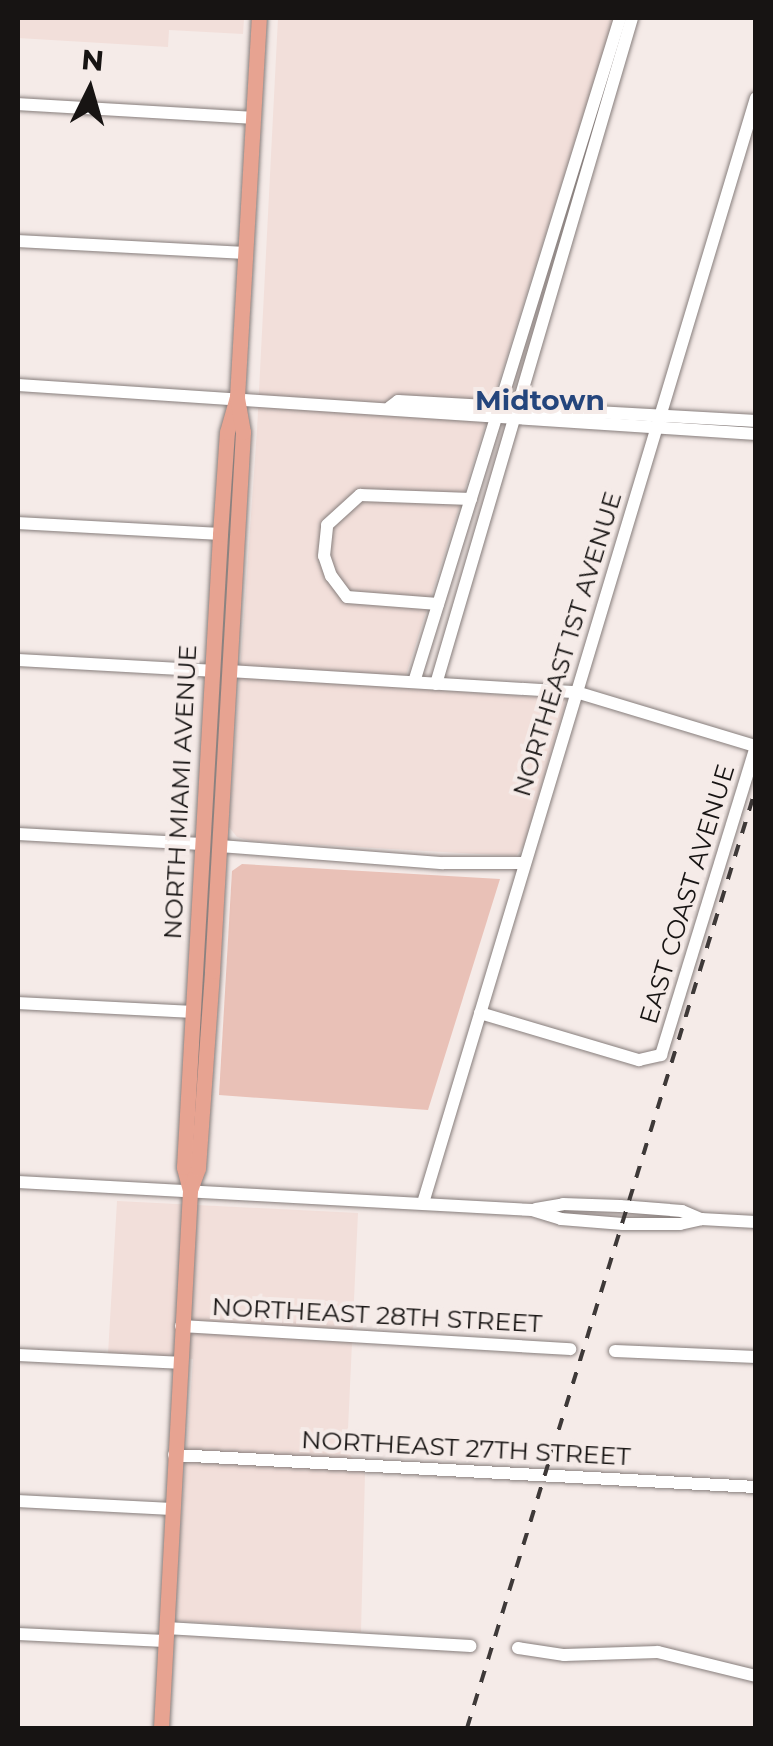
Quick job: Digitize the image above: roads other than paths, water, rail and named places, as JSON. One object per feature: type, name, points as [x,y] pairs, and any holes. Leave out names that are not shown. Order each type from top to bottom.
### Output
[{"type":"main road","name":"NORTH MIAMI AVENUE","points":[[190,1190],[184,1167],[222,490],[227,432],[237,397],[260,18]]},
{"type":"main road","name":"NORTH MIAMI AVENUE","points":[[160,1728],[190,1190],[198,1168],[220,846],[243,432],[237,397]]},
{"type":"main road","points":[[222,490],[230,521],[222,651],[230,672]]},
{"type":"main road","points":[[210,698],[217,733],[212,825],[220,846]]},
{"type":"main road","points":[[202,844],[210,864],[206,922],[212,971]]},
{"type":"street","points":[[414,682],[620,18]]},
{"type":"street","points":[[436,684],[632,18]]},
{"type":"street","name":"NORTHEAST 1ST AVENUE","points":[[423,1204],[752,123],[756,98]]},
{"type":"street","points":[[18,104],[254,118]]},
{"type":"street","points":[[18,240],[245,253]]},
{"type":"street","points":[[18,385],[390,407],[395,413],[498,412],[658,422],[756,421]]},
{"type":"street","points":[[658,422],[756,434]]},
{"type":"street","points":[[438,604],[346,597],[331,576],[324,556],[326,525],[338,510],[366,494],[471,499]]},
{"type":"street","points":[[18,523],[220,534]]},
{"type":"street","points":[[18,660],[212,671]]},
{"type":"street","points":[[230,672],[576,692],[755,746]]},
{"type":"street","name":"EAST COAST AVENUE","points":[[480,1013],[639,1060],[662,1054],[755,746]]},
{"type":"street","points":[[18,834],[202,844]]},
{"type":"street","points":[[220,846],[443,862],[524,863]]},
{"type":"street","points":[[18,1003],[193,1012]]},
{"type":"street","points":[[18,1182],[532,1210],[563,1204],[636,1207],[682,1211],[701,1219],[756,1222]]},
{"type":"street","name":"NORTHEAST 28TH STREET","points":[[181,1326],[570,1349]]},
{"type":"street","points":[[615,1351],[756,1357]]},
{"type":"street","points":[[18,1355],[179,1363]]},
{"type":"street","name":"NORTHEAST 27TH STREET","points":[[174,1456],[756,1486]]},
{"type":"street","points":[[18,1501],[172,1509]]},
{"type":"street","points":[[18,1634],[165,1634],[470,1646]]},
{"type":"street","points":[[518,1648],[547,1654],[658,1652],[756,1676]]},
{"type":"railway","points":[[467,1728],[756,788]]},
{"type":"district","name":"Midtown","points":[[540,400]]}]
